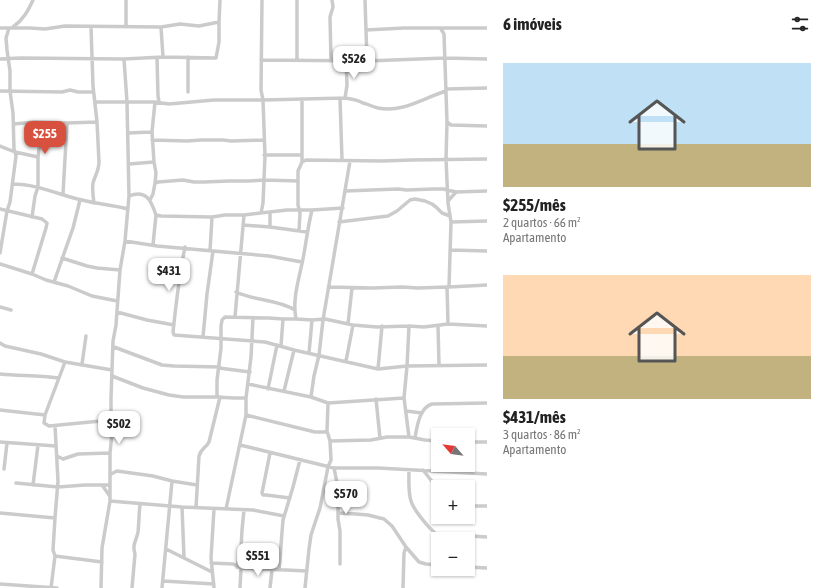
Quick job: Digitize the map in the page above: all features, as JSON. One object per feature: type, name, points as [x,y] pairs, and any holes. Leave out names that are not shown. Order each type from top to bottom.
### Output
[{"type":"street","points":[[0,254],[13,184],[16,156],[6,38],[11,28],[21,21],[29,10],[33,0]]},
{"type":"street","points":[[126,0],[126,26]]},
{"type":"street","points":[[0,59],[124,59],[163,57],[216,58],[219,42],[220,0]]},
{"type":"street","points":[[261,213],[264,180],[263,100],[261,90],[262,0]]},
{"type":"street","points":[[297,0],[297,60]]},
{"type":"street","points":[[332,0],[333,7],[330,17],[332,61]]},
{"type":"street","points":[[365,0],[367,61]]},
{"type":"street","points":[[0,28],[44,29],[65,26],[161,27],[180,24],[199,26],[219,22]]},
{"type":"street","points":[[91,27],[93,92],[97,122],[99,167],[92,191],[94,203]]},
{"type":"street","points":[[161,27],[163,57]]},
{"type":"street","points":[[366,30],[404,28],[487,28]]},
{"type":"street","points":[[444,34],[448,28]]},
{"type":"street","points":[[441,29],[444,34],[447,122],[446,160],[448,201],[451,222],[448,324]]},
{"type":"street","points":[[188,57],[188,92]]},
{"type":"street","points":[[150,200],[153,194],[156,174],[152,132],[158,96],[157,58]]},
{"type":"street","points":[[261,60],[367,61],[445,58],[487,59]]},
{"type":"street","points":[[101,588],[104,535],[110,501],[110,453],[113,424],[111,420],[113,341],[129,198],[127,102],[124,59]]},
{"type":"street","points":[[345,98],[347,85],[346,61]]},
{"type":"street","points":[[95,102],[157,102],[169,104],[214,100],[345,98],[379,108],[395,109],[409,106],[446,90],[487,88]]},
{"type":"street","points":[[0,91],[62,92],[70,90],[78,92],[93,92]]},
{"type":"street","points":[[340,98],[342,160]]},
{"type":"street","points":[[299,231],[300,213],[298,181],[299,169],[303,158],[302,99]]},
{"type":"street","points":[[14,124],[36,122],[97,122]]},
{"type":"street","points":[[447,122],[451,125]]},
{"type":"street","points":[[63,194],[67,123]]},
{"type":"street","points":[[446,128],[451,125],[487,126]]},
{"type":"street","points":[[128,133],[152,132]]},
{"type":"street","points":[[152,140],[264,140]]},
{"type":"street","points":[[32,217],[38,187],[38,157],[40,141]]},
{"type":"street","points":[[7,148],[14,144]]},
{"type":"street","points":[[0,146],[15,152],[38,157]]},
{"type":"street","points":[[264,154],[350,161],[487,159]]},
{"type":"street","points":[[311,397],[350,161]]},
{"type":"street","points":[[129,164],[154,162]]},
{"type":"street","points":[[155,183],[183,180],[194,182],[248,182],[264,180],[298,181]]},
{"type":"street","points":[[13,184],[38,187],[80,200],[128,209]]},
{"type":"street","points":[[345,191],[398,189],[448,190],[456,192],[487,191]]},
{"type":"street","points":[[448,201],[456,192]]},
{"type":"street","points":[[118,207],[124,205],[134,194],[142,194],[147,196],[156,214],[153,245]]},
{"type":"street","points":[[147,196],[153,194]]},
{"type":"street","points":[[339,222],[388,216],[397,211],[410,200],[415,199],[432,204],[442,213],[450,216]]},
{"type":"street","points":[[54,282],[73,228],[80,200]]},
{"type":"street","points":[[263,203],[268,212],[270,227]]},
{"type":"street","points":[[156,214],[161,216],[212,217],[299,209],[312,210],[343,208]]},
{"type":"street","points":[[0,209],[42,219],[47,223],[32,274]]},
{"type":"street","points":[[296,319],[295,302],[312,210]]},
{"type":"street","points":[[235,317],[236,292],[244,215]]},
{"type":"street","points":[[156,221],[161,216]]},
{"type":"street","points":[[202,337],[212,251],[212,217]]},
{"type":"street","points":[[451,222],[487,221]]},
{"type":"street","points":[[243,225],[307,232]]},
{"type":"street","points":[[125,241],[269,256],[302,262]]},
{"type":"street","points":[[185,247],[177,290],[174,334],[265,342],[378,369],[408,366],[487,365]]},
{"type":"street","points":[[450,250],[487,251]]},
{"type":"street","points":[[62,258],[87,266],[120,270]]},
{"type":"street","points":[[0,264],[68,286],[92,296],[117,301]]},
{"type":"street","points":[[329,287],[418,288],[487,285]]},
{"type":"street","points":[[348,324],[352,288]]},
{"type":"street","points":[[236,292],[244,296],[284,304],[295,310]]},
{"type":"street","points":[[0,307],[11,310]]},
{"type":"street","points":[[116,312],[174,325]]},
{"type":"street","points":[[196,508],[200,451],[210,442],[219,397],[217,380],[220,368],[221,326],[223,318],[235,317],[323,320],[353,325],[382,326],[424,327],[448,324],[487,326]]},
{"type":"street","points":[[226,509],[246,415],[246,398],[250,372],[253,318]]},
{"type":"street","points":[[268,389],[279,346],[283,319]]},
{"type":"street","points":[[309,353],[312,320]]},
{"type":"street","points":[[346,361],[353,325]]},
{"type":"street","points":[[378,369],[382,326]]},
{"type":"street","points":[[409,326],[408,366],[404,398],[409,437]]},
{"type":"street","points":[[438,326],[439,365]]},
{"type":"street","points":[[82,364],[86,336]]},
{"type":"street","points":[[0,343],[5,346],[41,354],[65,362],[112,370]]},
{"type":"street","points":[[114,347],[162,365],[220,368],[250,372]]},
{"type":"street","points":[[284,392],[294,350]]},
{"type":"street","points":[[65,362],[45,415],[44,423],[49,426],[55,426],[111,420]]},
{"type":"street","points":[[0,374],[58,378]]},
{"type":"street","points":[[112,376],[163,394],[183,397],[246,398]]},
{"type":"street","points":[[248,384],[311,397],[328,403],[404,398]]},
{"type":"street","points":[[376,400],[380,438]]},
{"type":"street","points":[[306,588],[311,535],[320,508],[328,467],[331,460],[330,441],[327,431],[328,403]]},
{"type":"street","points":[[415,438],[418,422],[422,413],[432,404],[487,403]]},
{"type":"street","points":[[0,410],[45,415]]},
{"type":"street","points":[[406,411],[422,413]]},
{"type":"street","points":[[246,415],[315,432],[327,431]]},
{"type":"street","points":[[51,588],[55,556],[53,550],[58,487],[55,426]]},
{"type":"street","points":[[330,441],[362,441],[387,437],[409,437],[431,440]]},
{"type":"street","points":[[0,442],[56,446]]},
{"type":"street","points":[[475,442],[487,442]]},
{"type":"street","points":[[4,469],[7,443]]},
{"type":"street","points":[[33,485],[38,445]]},
{"type":"street","points":[[240,445],[334,468],[378,468],[487,474]]},
{"type":"street","points":[[57,456],[63,458],[78,454],[110,453]]},
{"type":"street","points":[[270,453],[262,493],[263,495],[290,498]]},
{"type":"street","points":[[279,570],[284,516],[300,460]]},
{"type":"street","points":[[111,462],[118,471]]},
{"type":"street","points":[[334,468],[338,488],[340,564]]},
{"type":"street","points":[[409,470],[411,501],[433,532],[439,534],[487,537]]},
{"type":"street","points":[[424,470],[431,480]]},
{"type":"street","points":[[111,474],[118,471],[197,485]]},
{"type":"street","points":[[162,588],[172,481]]},
{"type":"street","points":[[16,484],[58,487],[90,484],[110,485]]},
{"type":"street","points":[[102,485],[110,495]]},
{"type":"street","points":[[110,501],[196,508],[244,510],[284,516]]},
{"type":"street","points":[[132,588],[136,554],[134,544],[137,536],[140,504]]},
{"type":"street","points":[[475,506],[487,506]]},
{"type":"street","points":[[182,507],[184,557]]},
{"type":"street","points":[[163,581],[214,586],[211,562],[214,509]]},
{"type":"street","points":[[240,588],[239,567],[244,510]]},
{"type":"street","points":[[0,513],[55,518]]},
{"type":"street","points":[[338,514],[368,515],[384,519],[389,522],[406,547],[422,564],[431,565]]},
{"type":"street","points":[[403,588],[406,547]]},
{"type":"street","points":[[166,549],[212,572]]},
{"type":"street","points":[[404,558],[408,554],[412,553]]},
{"type":"street","points":[[55,556],[102,562]]},
{"type":"street","points":[[211,562],[233,564],[239,567],[307,572]]},
{"type":"street","points":[[475,567],[487,568]]},
{"type":"street","points":[[270,588],[272,570]]},
{"type":"street","points":[[0,584],[57,588]]}]
